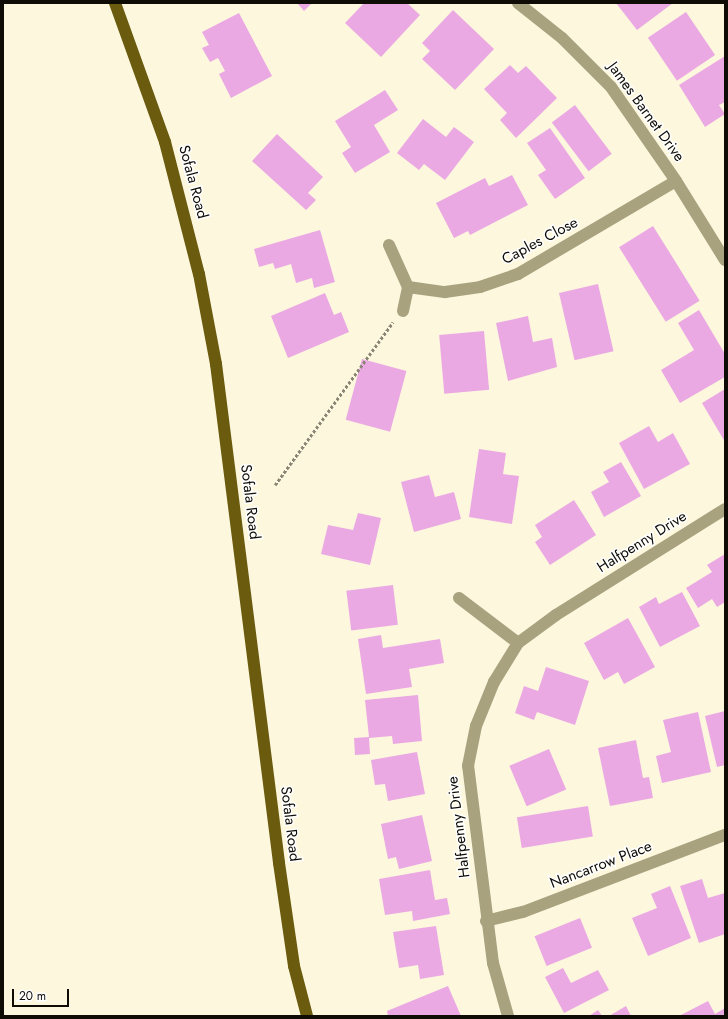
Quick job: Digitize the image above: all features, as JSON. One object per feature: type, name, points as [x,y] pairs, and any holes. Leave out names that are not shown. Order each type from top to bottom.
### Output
[{"type":"main road","name":"Sofala Road","points":[[115,3],[165,142],[199,274],[216,364],[279,863],[294,966],[307,1016]]},
{"type":"street","name":"James Barnet Drive","points":[[518,3],[562,38],[611,87],[676,181],[725,260]]},
{"type":"street","name":"Caples Close","points":[[408,287],[445,292],[480,287],[518,274],[676,181]]},
{"type":"street","points":[[389,245],[408,287],[403,311]]},
{"type":"street","name":"Halfpenny Drive","points":[[508,1016],[493,963],[486,921],[468,766],[476,726],[494,682],[518,643],[556,615],[725,509]]},
{"type":"street","points":[[460,598],[518,643]]},
{"type":"street","name":"Nancarrow Place","points":[[486,921],[523,912],[725,835]]},
{"type":"path","points":[[275,485],[403,311]]},
{"type":"building","points":[[297,3],[312,3],[304,11]]},
{"type":"building","points":[[364,3],[407,3],[420,15],[381,57],[345,23]]},
{"type":"building","points":[[616,3],[673,3],[637,30]]},
{"type":"building","points":[[453,10],[494,49],[455,90],[422,59],[430,51],[422,43]]},
{"type":"building","points":[[686,12],[715,55],[677,81],[648,38]]},
{"type":"building","points":[[239,13],[272,76],[231,98],[219,74],[225,71],[218,58],[210,62],[202,48],[209,45],[202,32]]},
{"type":"building","points":[[725,56],[725,102],[719,105],[725,114],[705,127],[679,85]]},
{"type":"building","points":[[510,65],[518,73],[526,66],[557,98],[516,138],[500,120],[507,113],[484,89]]},
{"type":"building","points":[[385,90],[398,110],[374,125],[390,152],[355,173],[342,153],[351,147],[335,121]]},
{"type":"building","points":[[575,105],[612,154],[589,171],[552,122]]},
{"type":"building","points":[[423,119],[446,137],[454,127],[474,142],[445,180],[424,164],[419,170],[397,153]]},
{"type":"building","points":[[550,128],[585,178],[555,199],[538,175],[546,170],[527,143]]},
{"type":"building","points":[[277,134],[323,177],[308,193],[316,200],[306,210],[252,161]]},
{"type":"building","points":[[512,175],[528,205],[470,235],[468,231],[454,238],[436,203],[485,178],[489,186]]},
{"type":"building","points":[[653,226],[700,301],[666,322],[619,247]]},
{"type":"building","points":[[320,230],[335,282],[314,288],[312,278],[296,283],[291,264],[275,269],[273,263],[259,267],[254,249]]},
{"type":"building","points":[[598,284],[614,351],[575,360],[559,293]]},
{"type":"building","points":[[325,293],[334,315],[341,312],[349,332],[288,358],[271,316]]},
{"type":"building","points":[[699,310],[725,354],[725,377],[680,403],[661,370],[694,350],[678,323]]},
{"type":"building","points":[[528,316],[533,342],[552,338],[557,367],[508,381],[496,323]]},
{"type":"building","points":[[484,331],[489,390],[444,394],[439,335]]},
{"type":"building","points":[[362,359],[406,371],[390,432],[346,420]]},
{"type":"building","points":[[725,389],[725,442],[702,403]]},
{"type":"building","points":[[649,426],[658,442],[673,433],[690,464],[644,489],[619,443]]},
{"type":"building","points":[[479,449],[506,453],[503,474],[519,476],[512,524],[469,517]]},
{"type":"building","points":[[621,462],[641,496],[604,517],[591,492],[609,482],[603,472]]},
{"type":"building","points":[[429,475],[435,497],[454,492],[461,519],[414,532],[401,482]]},
{"type":"building","points":[[574,500],[596,535],[550,565],[535,542],[542,537],[535,525]]},
{"type":"building","points":[[358,513],[381,518],[370,565],[321,554],[328,525],[353,530]]},
{"type":"building","points":[[725,554],[725,602],[717,607],[712,599],[698,608],[686,588],[712,572],[707,565]]},
{"type":"building","points":[[393,585],[398,625],[351,630],[346,591]]},
{"type":"building","points":[[682,592],[700,626],[660,647],[639,607],[656,597],[659,604]]},
{"type":"building","points":[[628,618],[655,667],[624,684],[618,672],[604,680],[584,643]]},
{"type":"building","points":[[381,635],[383,648],[440,639],[444,663],[409,669],[412,687],[366,694],[358,639]]},
{"type":"building","points":[[546,667],[589,681],[575,725],[537,712],[534,720],[515,713],[524,686],[538,691]]},
{"type":"building","points":[[418,695],[422,741],[393,744],[392,736],[369,738],[370,754],[355,755],[354,738],[369,737],[365,700]]},
{"type":"building","points":[[725,711],[725,765],[717,767],[705,716]]},
{"type":"building","points":[[698,712],[711,772],[662,783],[656,756],[671,752],[663,720]]},
{"type":"building","points":[[636,740],[643,778],[649,777],[653,798],[610,806],[598,748]]},
{"type":"building","points":[[549,749],[566,790],[527,806],[509,766]]},
{"type":"building","points":[[417,752],[425,794],[388,801],[385,784],[375,785],[371,760]]},
{"type":"building","points":[[588,806],[593,837],[522,848],[517,817]]},
{"type":"building","points":[[422,815],[432,861],[399,869],[396,857],[388,859],[381,824]]},
{"type":"building","points":[[430,870],[435,900],[447,898],[450,914],[413,921],[412,911],[385,915],[379,879]]},
{"type":"building","points":[[702,879],[708,898],[725,893],[725,934],[699,943],[680,886]]},
{"type":"building","points":[[670,886],[691,938],[648,956],[632,918],[657,908],[651,894]]},
{"type":"building","points":[[580,918],[592,948],[547,966],[535,936]]},
{"type":"building","points":[[436,926],[444,975],[420,979],[418,965],[399,968],[393,932]]},
{"type":"building","points":[[563,968],[571,983],[598,970],[609,990],[564,1013],[545,977]]},
{"type":"building","points":[[448,986],[461,1016],[388,1016],[387,1011]]},
{"type":"building","points":[[708,1001],[715,1014],[725,1008],[725,1016],[679,1016]]},
{"type":"building","points":[[626,1006],[631,1016],[609,1016]]},
{"type":"building","points":[[598,1010],[602,1016],[589,1016]]}]
